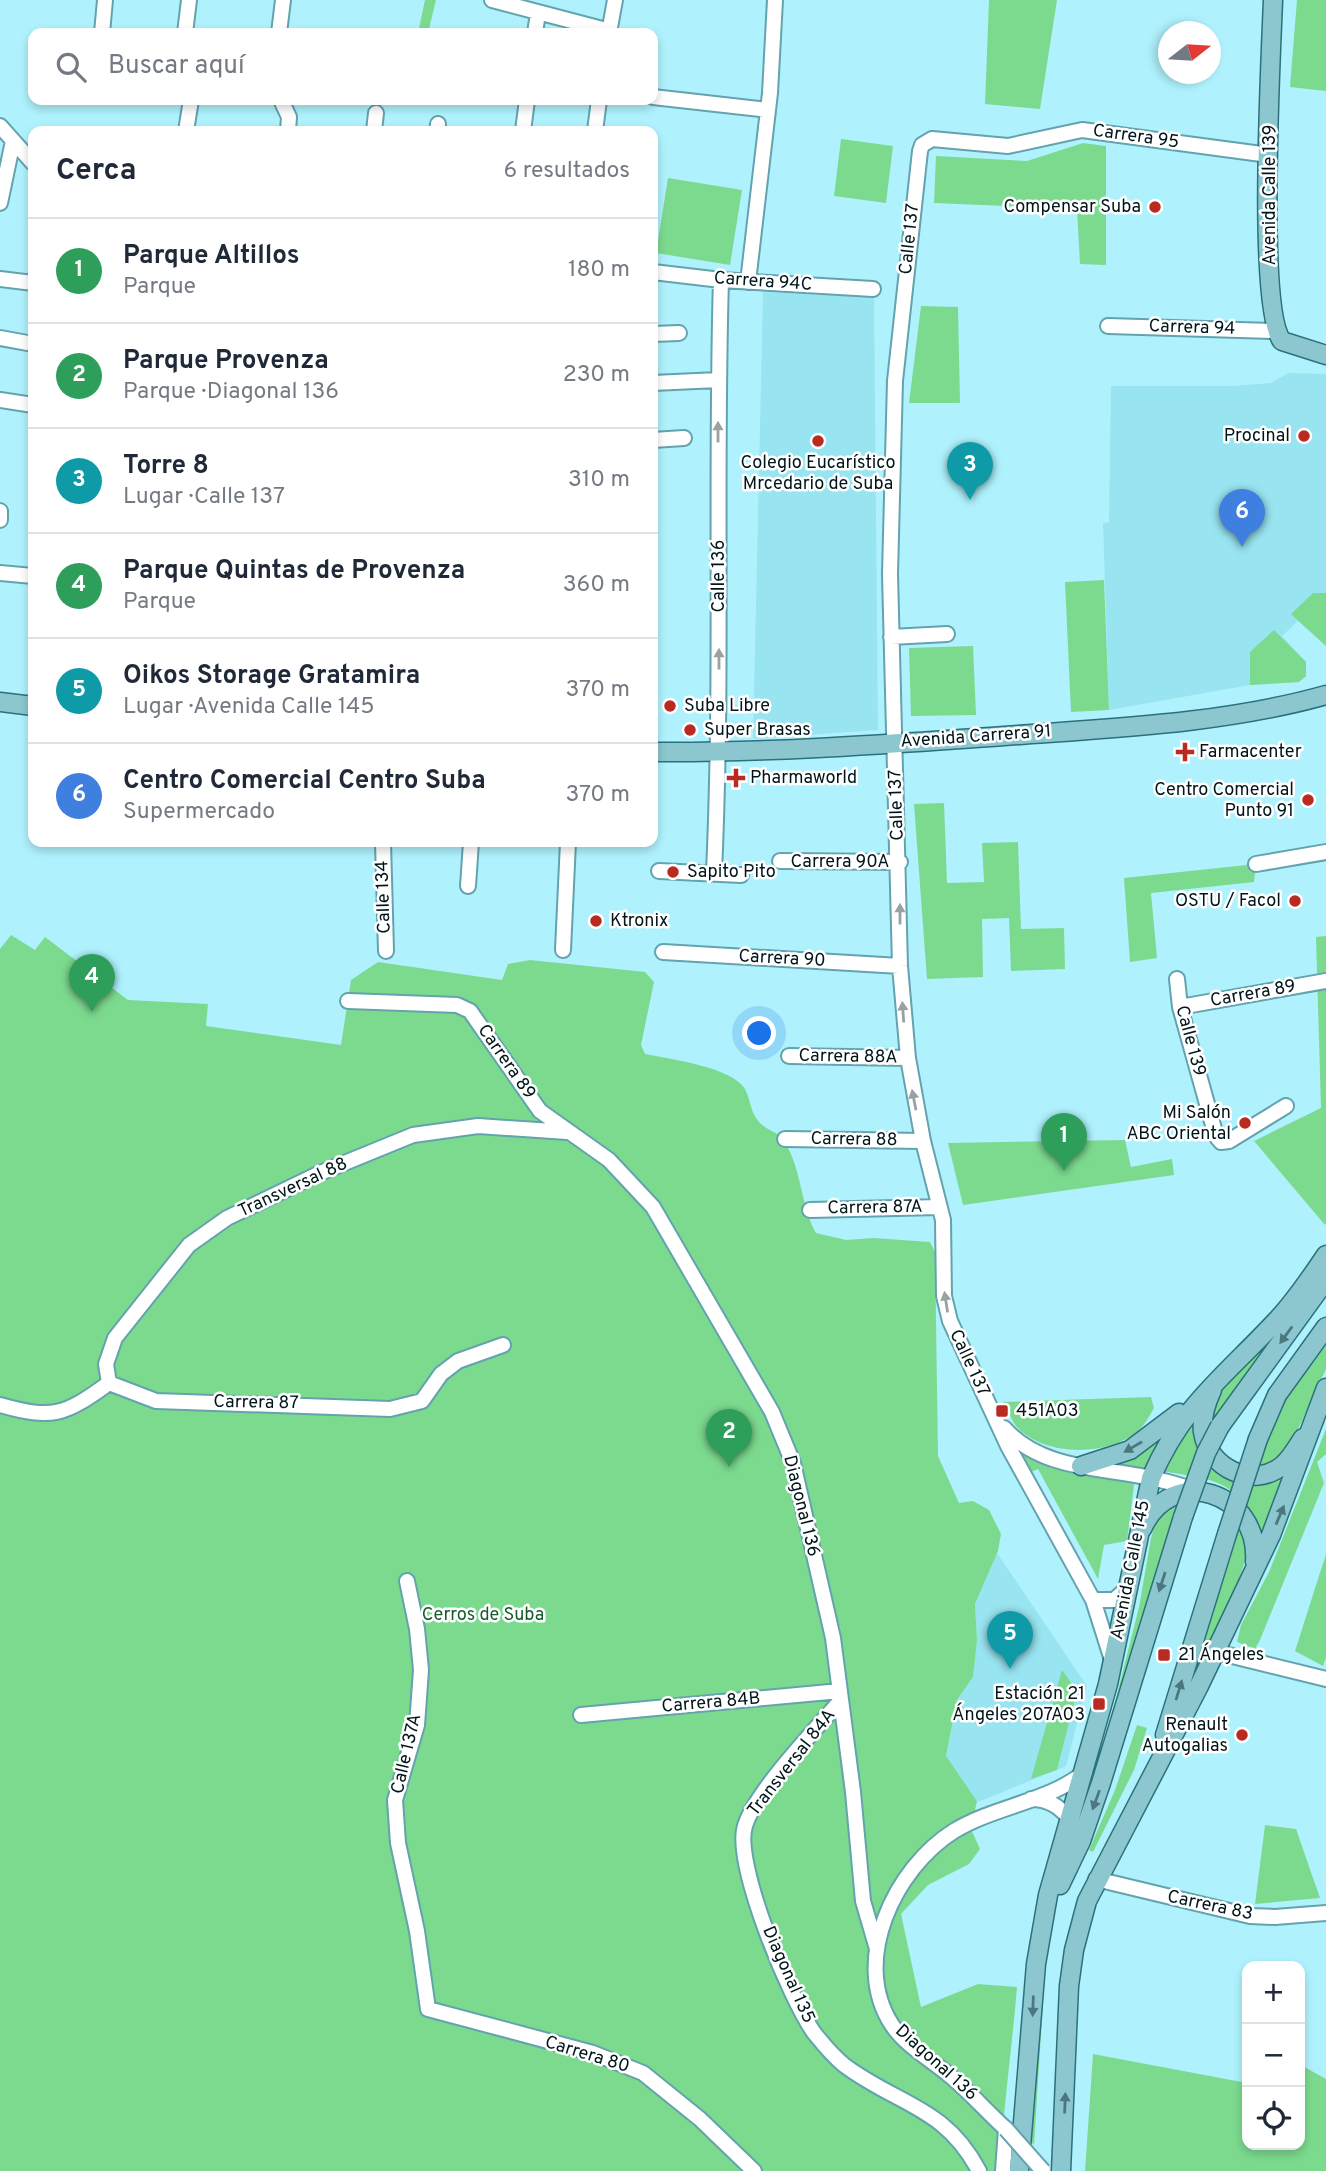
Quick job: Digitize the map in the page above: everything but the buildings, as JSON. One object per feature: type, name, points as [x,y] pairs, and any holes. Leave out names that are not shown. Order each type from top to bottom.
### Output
[{"type":"main road","name":"Avenida Calle 139","points":[[1273,0],[1269,155],[1270,289],[1276,331]]},
{"type":"main road","points":[[1276,331],[1287,344],[1326,355]]},
{"type":"main road","name":"Avenida Carrera 91","points":[[1297,704],[1326,695]]},
{"type":"main road","points":[[0,702],[28,705]]},
{"type":"main road","name":"Avenida Carrera 91","points":[[658,752],[720,752],[895,743],[1145,725],[1297,704],[1326,704]]},
{"type":"main road","name":"Avenida Calle 145","points":[[1019,2171],[1040,1938],[1048,1895],[1085,1772],[1112,1665],[1151,1478],[1177,1426],[1211,1386],[1277,1320],[1326,1255]]},
{"type":"main road","name":"Avenida Calle 145","points":[[1040,1938],[1101,1783],[1183,1517],[1206,1453],[1220,1426],[1326,1280]]},
{"type":"main road","points":[[1150,1778],[1258,1439],[1277,1395],[1326,1327]]},
{"type":"main road","points":[[1211,1386],[1203,1433],[1212,1455],[1226,1468],[1240,1474],[1260,1475],[1284,1464],[1307,1431],[1323,1396]]},
{"type":"main road","points":[[1082,1466],[1130,1450],[1211,1386]]},
{"type":"main road","points":[[1062,2171],[1069,1986],[1082,1916],[1096,1879],[1216,1652],[1251,1577],[1289,1492],[1323,1396]]},
{"type":"main road","points":[[1134,1560],[1143,1527],[1157,1506],[1171,1497],[1201,1492],[1228,1501],[1248,1521],[1256,1549],[1251,1577]]},
{"type":"street","points":[[102,28],[105,0]]},
{"type":"street","points":[[186,28],[189,0]]},
{"type":"street","points":[[280,28],[283,0]]},
{"type":"street","points":[[492,0],[595,28]]},
{"type":"street","points":[[611,28],[615,0]]},
{"type":"street","points":[[748,282],[768,110],[775,0]]},
{"type":"street","points":[[536,28],[538,13]]},
{"type":"street","points":[[658,98],[768,110]]},
{"type":"street","points":[[187,126],[190,105]]},
{"type":"street","points":[[283,105],[289,117],[288,126]]},
{"type":"street","points":[[524,126],[526,105]]},
{"type":"street","points":[[596,126],[598,105]]},
{"type":"street","points":[[375,126],[376,113]]},
{"type":"street","points":[[0,126],[28,158]]},
{"type":"street","name":"Carrera 95","points":[[922,145],[932,139],[1008,146],[1082,130],[1269,155]]},
{"type":"street","points":[[0,203],[13,141]]},
{"type":"street","name":"Calle 137","points":[[922,145],[895,381],[891,637],[900,862],[900,966],[908,1058],[923,1141],[940,1207],[944,1233],[944,1296],[950,1321],[991,1410],[1093,1601],[1104,1628],[1112,1665]]},
{"type":"street","name":"Carrera 94C","points":[[658,273],[721,280],[873,289]]},
{"type":"street","points":[[0,279],[28,282]]},
{"type":"street","name":"Calle 136","points":[[714,872],[720,752],[718,380],[721,280]]},
{"type":"street","name":"Carrera 94","points":[[1108,326],[1276,331]]},
{"type":"street","points":[[658,334],[679,333]]},
{"type":"street","points":[[0,338],[28,343]]},
{"type":"street","points":[[658,383],[718,380]]},
{"type":"street","points":[[0,400],[28,404]]},
{"type":"street","points":[[658,440],[684,438]]},
{"type":"street","points":[[0,511],[0,520]]},
{"type":"street","points":[[0,573],[28,576]]},
{"type":"street","points":[[891,637],[947,634]]},
{"type":"street","name":"Calle 134","points":[[383,847],[386,951]]},
{"type":"street","points":[[468,886],[471,847]]},
{"type":"street","points":[[563,950],[568,847]]},
{"type":"street","points":[[1256,864],[1326,852]]},
{"type":"street","name":"Carrera 90A","points":[[780,861],[900,862]]},
{"type":"street","points":[[659,871],[741,875]]},
{"type":"street","name":"Carrera 90","points":[[663,951],[900,966]]},
{"type":"street","name":"Calle 139","points":[[1177,979],[1180,1007],[1216,1136],[1222,1142],[1229,1142],[1286,1106]]},
{"type":"street","name":"Carrera 89","points":[[1180,1007],[1326,981]]},
{"type":"street","name":"Carrera 89","points":[[348,1001],[457,1005],[470,1011],[540,1111],[567,1132]]},
{"type":"street","name":"Carrera 88A","points":[[789,1056],[908,1058]]},
{"type":"street","name":"Transversal 88","points":[[109,1383],[106,1364],[115,1338],[189,1245],[227,1218],[320,1173],[413,1135],[478,1126],[567,1132]]},
{"type":"street","name":"Diagonal 136","points":[[567,1132],[609,1160],[653,1207],[772,1412],[793,1463],[833,1638],[863,1901],[877,1949]]},
{"type":"street","name":"Carrera 88","points":[[785,1139],[923,1141]]},
{"type":"street","name":"Carrera 87A","points":[[810,1210],[940,1207]]},
{"type":"street","name":"Carrera 87","points":[[109,1383],[156,1401],[390,1409],[422,1401],[441,1374],[458,1361],[503,1345]]},
{"type":"street","points":[[0,1405],[30,1414],[54,1415],[82,1403],[109,1383]]},
{"type":"street","name":"Calle 137","points":[[991,1410],[1021,1443],[1059,1461],[1151,1478],[1201,1492]]},
{"type":"street","name":"Calle 137A","points":[[407,1581],[417,1629],[421,1670],[417,1725],[395,1800],[398,1843],[417,1931],[428,2009]]},
{"type":"street","points":[[1093,1601],[1108,1602],[1129,1587]]},
{"type":"street","points":[[1216,1652],[1326,1679]]},
{"type":"street","name":"Carrera 84B","points":[[582,1715],[841,1695]]},
{"type":"street","name":"Transversal 84A","points":[[744,1827],[758,1801],[841,1695]]},
{"type":"street","name":"Diagonal 136","points":[[1003,2125],[892,2026],[876,1983],[877,1949],[887,1913],[904,1882],[936,1844],[976,1819],[1029,1799],[1085,1772]]},
{"type":"street","points":[[1029,1799],[1048,1801],[1070,1819]]},
{"type":"street","name":"Diagonal 135","points":[[744,1827],[747,1867],[764,1925],[786,1981],[814,2033],[844,2064],[946,2125],[963,2143],[978,2171]]},
{"type":"street","name":"Carrera 83","points":[[1096,1879],[1250,1916],[1326,1913]]},
{"type":"street","name":"Carrera 80","points":[[428,2009],[593,2053],[643,2073],[700,2119],[750,2170]]},
{"type":"street","points":[[1003,2125],[1003,2171]]},
{"type":"street","points":[[1003,2125],[1043,2171]]},
{"type":"shaded area","name":"Colegio Eucarístico Mrcedario de Suba","points":[[763,292],[874,297],[878,730],[753,739]]},
{"type":"shaded area","points":[[1288,373],[1326,374],[1326,646],[1298,621],[1282,636],[1306,662],[1306,676],[1299,682],[1250,685],[1109,710],[1103,523],[1109,522],[1111,386],[1233,386],[1271,383]]},
{"type":"shaded area","points":[[997,1553],[1087,1686],[1066,1766],[978,1802],[946,1757],[957,1700],[973,1677],[977,1640],[975,1604]]},
{"type":"green space","points":[[425,0],[436,0],[429,28],[419,28]]},
{"type":"green space","points":[[989,0],[1057,0],[1040,109],[985,104]]},
{"type":"green space","points":[[1297,0],[1326,0],[1326,91],[1290,87]]},
{"type":"green space","points":[[841,139],[893,146],[886,203],[834,196]]},
{"type":"green space","points":[[1083,143],[1106,146],[1106,265],[1080,264],[1077,209],[934,203],[936,156],[1027,161]]},
{"type":"green space","points":[[668,178],[742,190],[730,265],[658,253]]},
{"type":"green space","points":[[921,306],[958,307],[960,403],[909,403]]},
{"type":"green space","points":[[1104,580],[1109,710],[1071,712],[1065,582]]},
{"type":"green space","points":[[1313,593],[1326,593],[1326,646],[1291,614]]},
{"type":"green space","points":[[1274,630],[1306,662],[1306,676],[1299,682],[1250,685],[1250,652]]},
{"type":"green space","points":[[973,646],[976,715],[911,716],[909,648]]},
{"type":"green space","points":[[944,803],[947,883],[984,882],[982,843],[1018,842],[1021,929],[1064,928],[1065,969],[1011,971],[1009,918],[982,919],[983,977],[927,979],[914,804]]},
{"type":"green space","points":[[1256,864],[1254,882],[1151,893],[1157,958],[1130,962],[1124,878]]},
{"type":"green space","name":"Cerros de Suba","points":[[11,935],[35,950],[45,937],[128,1000],[208,1004],[206,1026],[341,1045],[351,980],[378,962],[502,980],[508,964],[530,960],[645,972],[654,982],[641,1045],[645,1054],[700,1065],[738,1081],[745,1089],[757,1119],[780,1136],[786,1145],[816,1233],[846,1240],[873,1238],[930,1242],[935,1252],[938,1456],[959,1503],[973,1501],[989,1510],[1001,1534],[998,1551],[975,1604],[977,1640],[973,1677],[957,1700],[946,1756],[977,1801],[971,1829],[980,1849],[969,1864],[928,1885],[901,1914],[921,2007],[978,1984],[1017,1987],[1000,2171],[0,2171],[0,949]]},
{"type":"green space","points":[[1326,936],[1325,1225],[1254,1141],[1321,1108],[1316,937]]},
{"type":"green space","points":[[1125,1140],[1131,1167],[1172,1159],[1174,1175],[963,1205],[948,1143]]},
{"type":"green space","points":[[1284,1322],[1287,1323],[1210,1430],[1214,1403],[1225,1386]]},
{"type":"green space","points":[[1326,1339],[1326,1369],[1293,1440],[1284,1454],[1257,1468],[1272,1420],[1292,1384]]},
{"type":"green space","points":[[1151,1397],[1154,1408],[1138,1431],[1110,1446],[1076,1450],[1043,1444],[1028,1436],[1016,1426],[1002,1402]]},
{"type":"green space","points":[[1192,1415],[1203,1451],[1223,1476],[1251,1485],[1288,1474],[1260,1544],[1245,1507],[1226,1487],[1200,1478],[1161,1471]]},
{"type":"green space","points":[[1326,1429],[1326,1454],[1317,1462],[1324,1483],[1255,1649],[1237,1642],[1241,1625],[1269,1572]]},
{"type":"green space","points":[[1159,1440],[1145,1469],[1117,1464],[1138,1456]]},
{"type":"green space","points":[[1014,1449],[1089,1475],[1132,1481],[1134,1485],[1127,1541],[1104,1545],[1098,1579],[1038,1469],[1029,1473]]},
{"type":"green space","points":[[1182,1499],[1095,1782],[1139,1607],[1156,1521],[1167,1508]]},
{"type":"green space","points":[[1239,1520],[1247,1555],[1238,1582],[1184,1699]]},
{"type":"green space","points":[[1326,1554],[1326,1657],[1323,1666],[1295,1651]]},
{"type":"green space","points":[[1062,1670],[1077,1691],[1057,1770],[1031,1779]]},
{"type":"green space","points":[[1137,1725],[1147,1728],[1134,1770],[1093,1852],[1089,1850],[1115,1790]]},
{"type":"green space","points":[[1265,1825],[1296,1829],[1320,1898],[1255,1904]]},
{"type":"green space","points":[[1047,1947],[1034,2145],[1030,2140],[1041,1967]]},
{"type":"green space","points":[[1093,2054],[1242,2082],[1242,2150],[1305,2150],[1305,2067],[1326,2079],[1326,2171],[1085,2171]]},
{"type":"place","name":"Compensar Suba","points":[[1155,207]]},
{"type":"place","name":"Procinal","points":[[1304,436]]},
{"type":"place","name":"Colegio Eucarístico Mrcedario de Suba","points":[[818,441]]},
{"type":"place","name":"Torre 8","points":[[970,500]]},
{"type":"place","name":"Centro Comercial Centro Suba","points":[[1242,547]]},
{"type":"place","name":"Suba Libre","points":[[670,706]]},
{"type":"place","name":"Super Brasas","points":[[690,730]]},
{"type":"place","name":"Farmacenter","points":[[1185,752]]},
{"type":"place","name":"Pharmaworld","points":[[736,778]]},
{"type":"place","name":"Centro Comercial Punto 91","points":[[1308,800]]},
{"type":"place","name":"Sapito Pito","points":[[673,872]]},
{"type":"place","name":"OSTU / Facol","points":[[1295,901]]},
{"type":"place","name":"Ktronix","points":[[596,921]]},
{"type":"place","name":"Parque Quintas de Provenza","points":[[92,1012]]},
{"type":"place","name":"Mi Salón ABC Oriental","points":[[1245,1123]]},
{"type":"place","name":"Parque Altillos","points":[[1064,1171]]},
{"type":"place","name":"451A03","points":[[1002,1411]]},
{"type":"place","name":"Parque Provenza","points":[[729,1467]]},
{"type":"place","name":"21 Ángeles","points":[[1164,1655]]},
{"type":"place","name":"Oikos Storage Gratamira","points":[[1010,1669]]},
{"type":"place","name":"Estación 21 Ángeles 207A03","points":[[1099,1704]]},
{"type":"place","name":"Renault Autogalias","points":[[1242,1735]]}]
